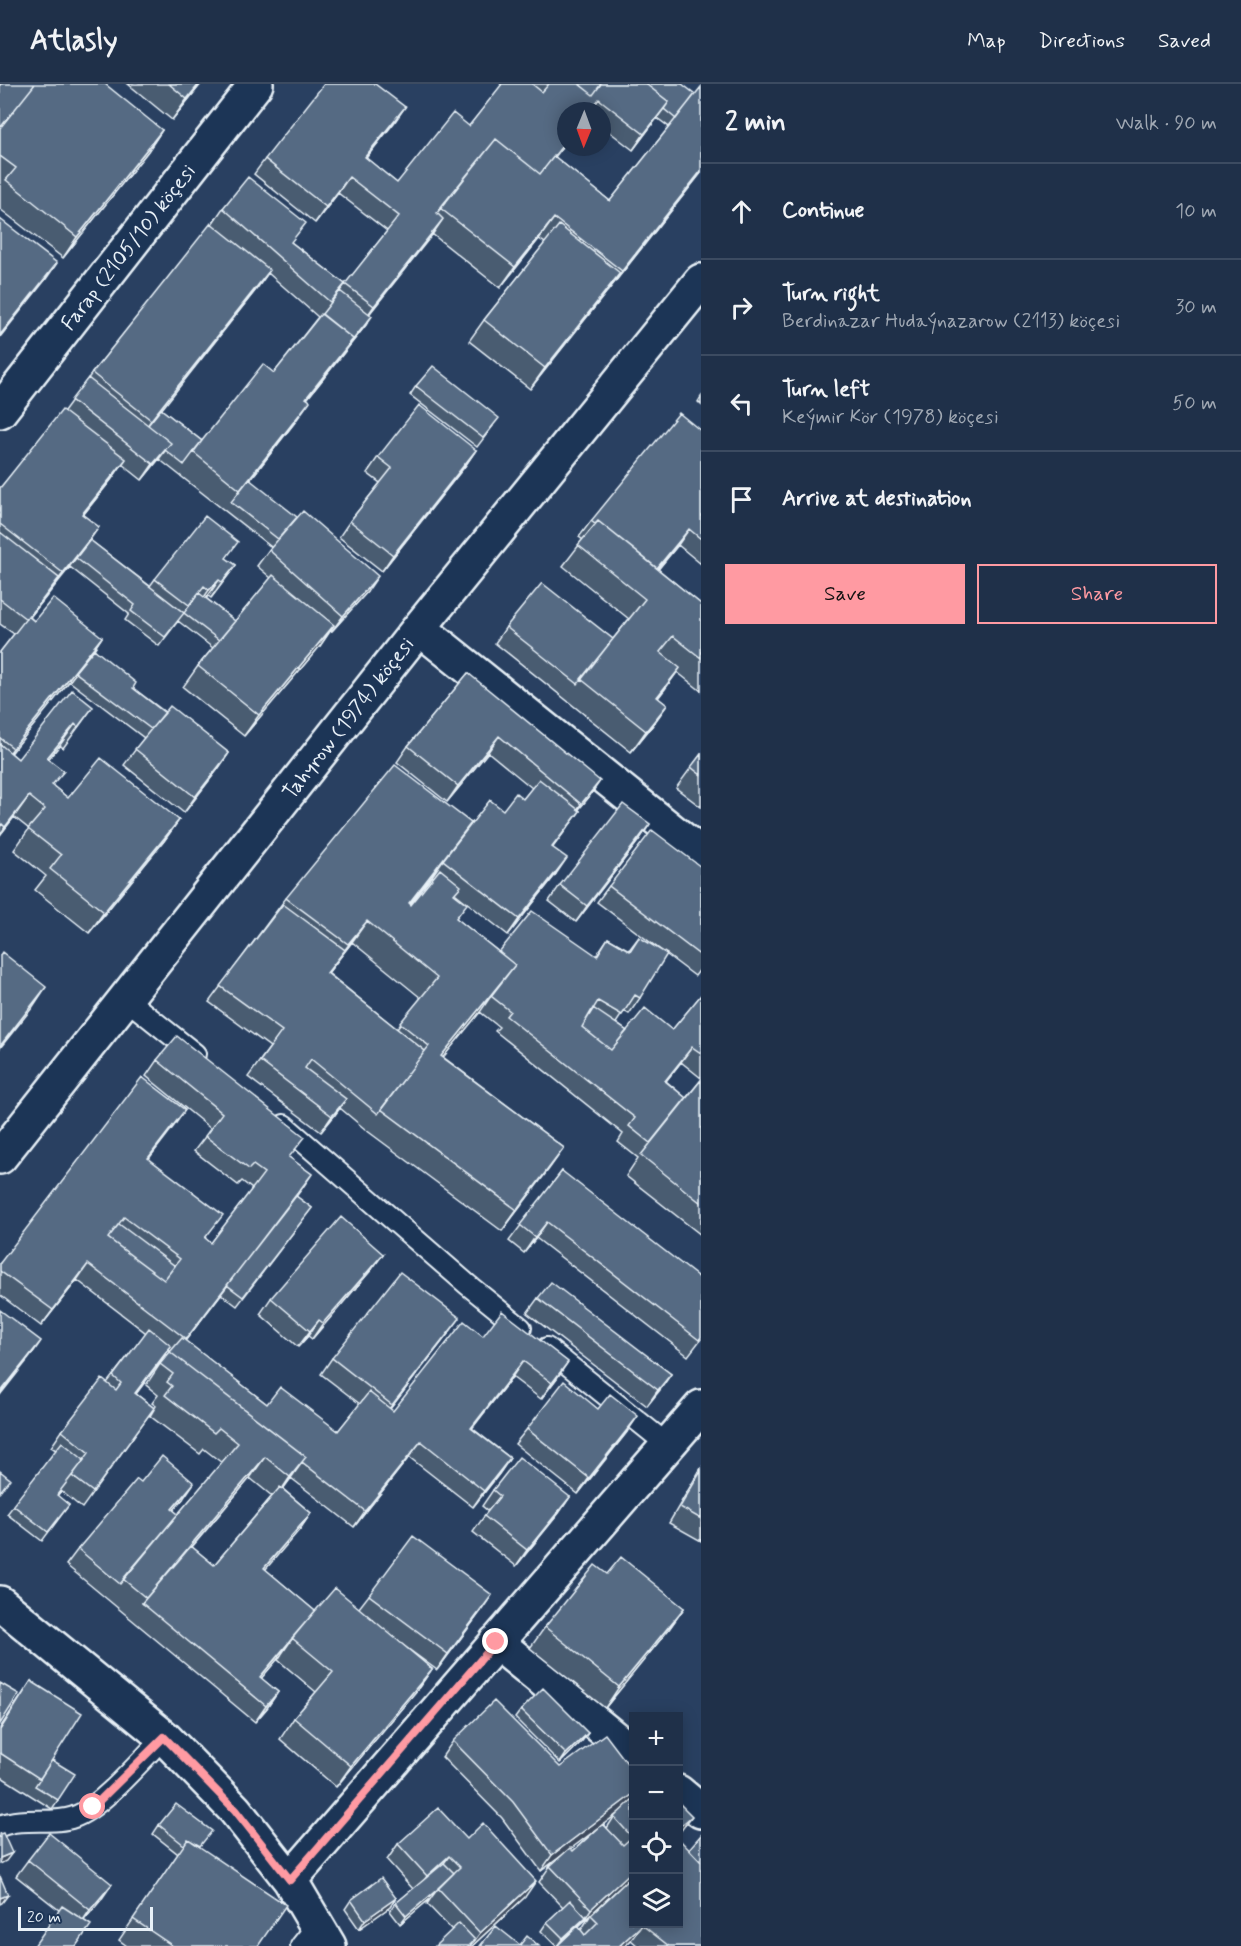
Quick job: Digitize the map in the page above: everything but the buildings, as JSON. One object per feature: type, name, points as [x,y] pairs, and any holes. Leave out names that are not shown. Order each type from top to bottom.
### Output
[{"type":"street","name":"Farap (2105/10) köçesi","points":[[0,411],[256,84]]},
{"type":"street","name":"Tahyrow (1974) köçesi","points":[[0,1157],[419,628],[701,281]]},
{"type":"street","points":[[419,628],[701,854]]},
{"type":"street","points":[[290,1880],[701,1407]]},
{"type":"street","points":[[0,1603],[164,1737],[235,1810],[290,1880],[316,1939]]},
{"type":"street","points":[[496,1642],[629,1752]]},
{"type":"street","points":[[683,1796],[701,1811]]},
{"type":"lane","points":[[126,999],[208,1064]]},
{"type":"lane","points":[[272,1116],[318,1152],[468,1285],[669,1446]]},
{"type":"lane","points":[[0,1827],[10,1822],[73,1818],[93,1807],[164,1737]]},
{"type":"route","points":[[93,1807],[164,1737],[235,1810],[290,1880],[496,1642]]}]
